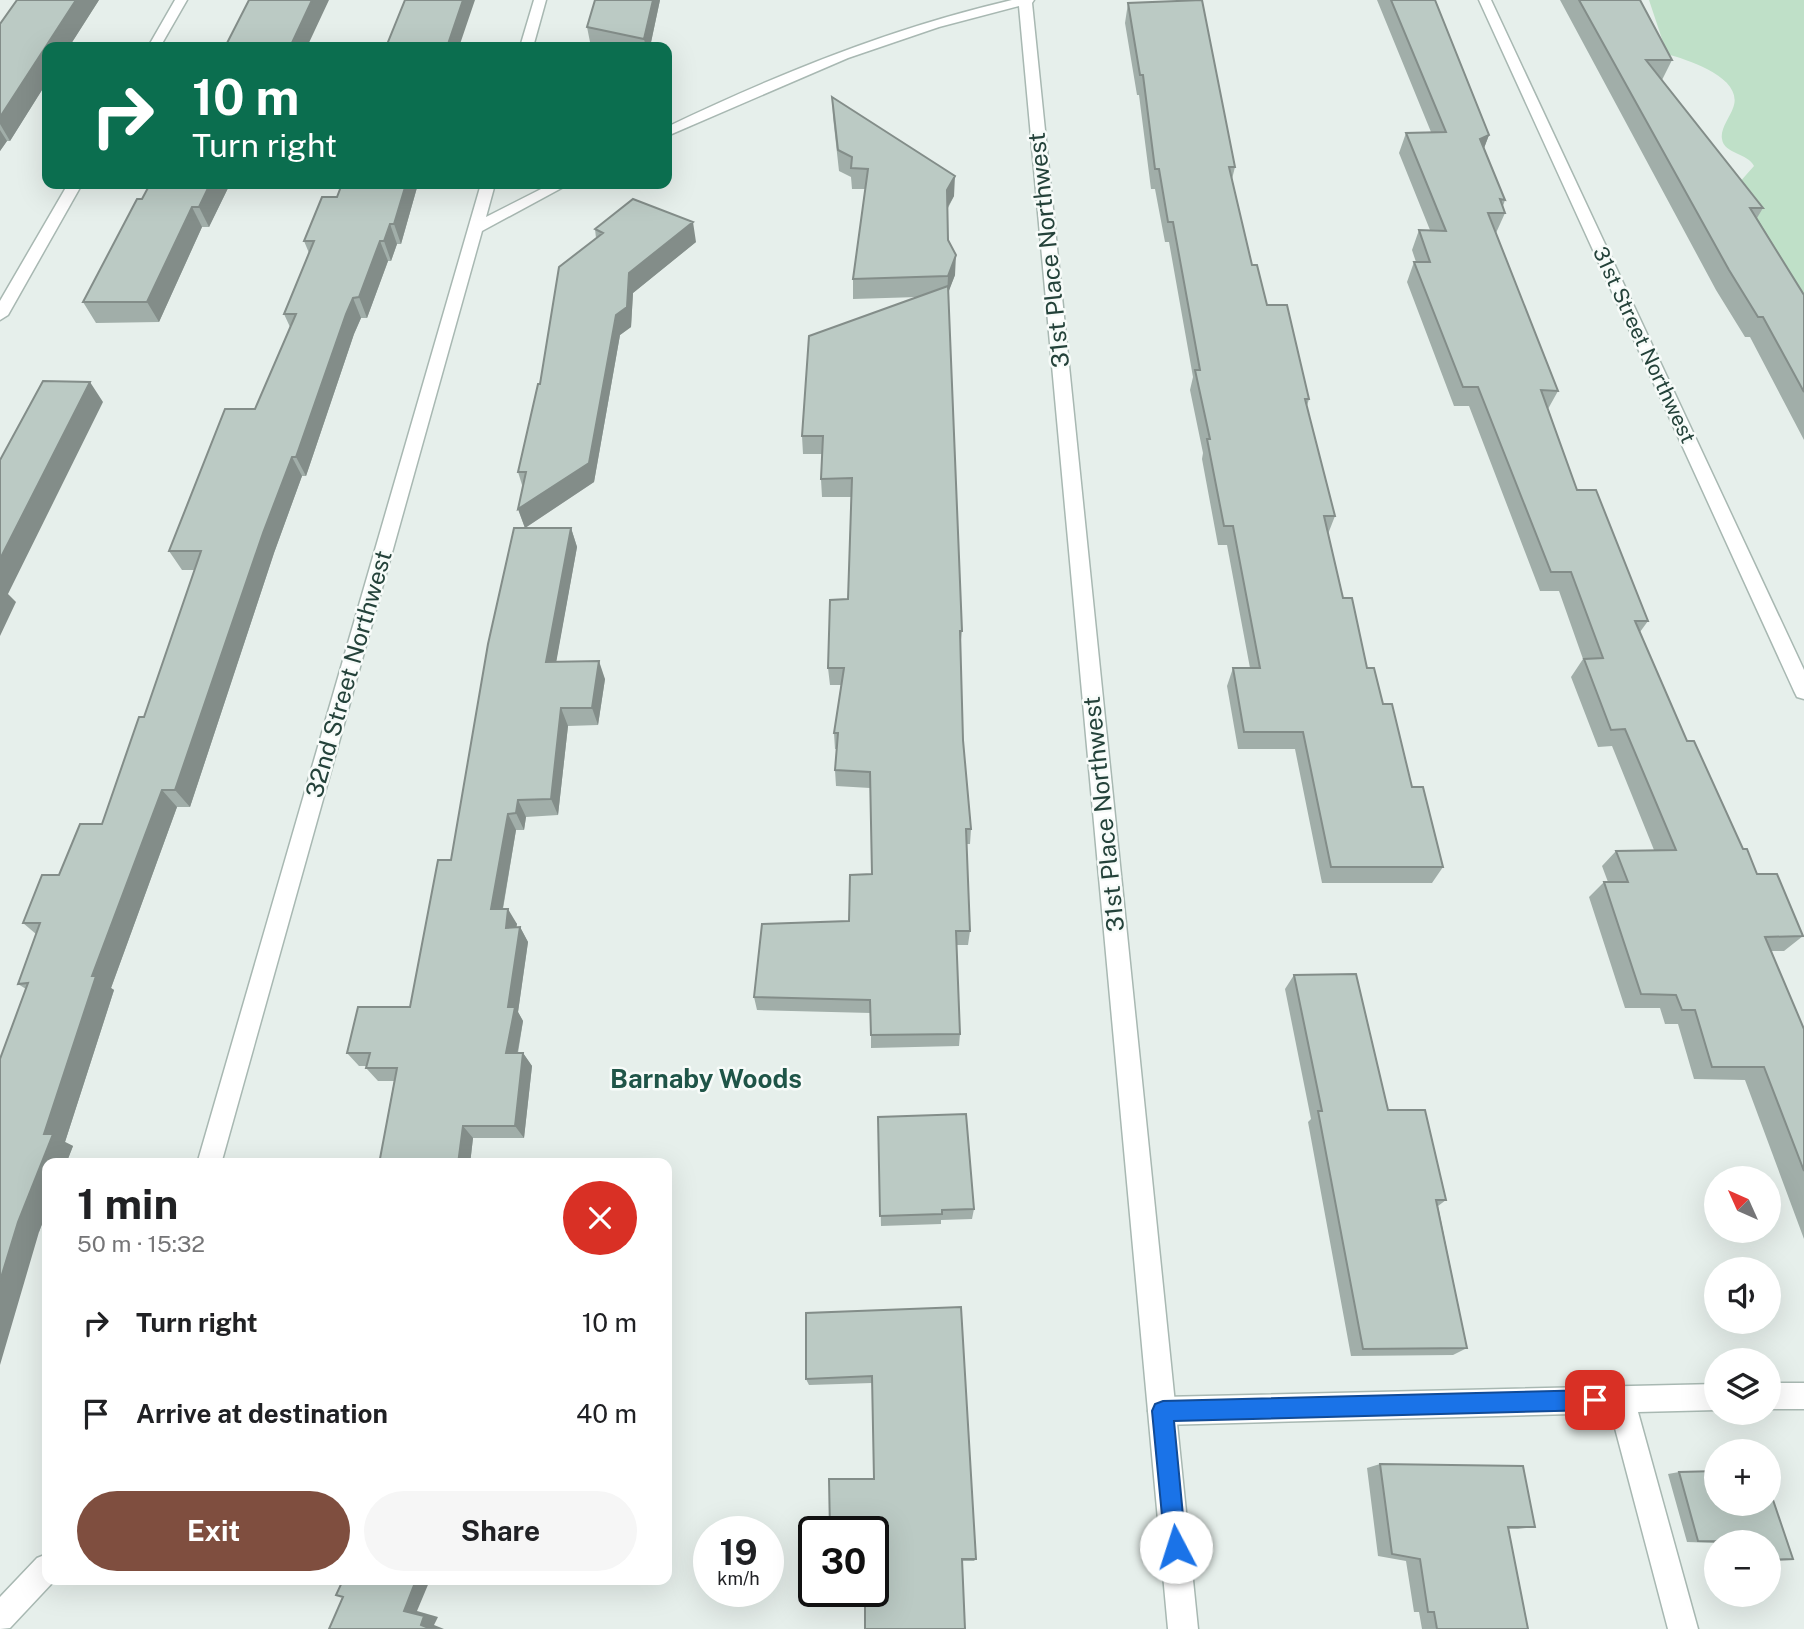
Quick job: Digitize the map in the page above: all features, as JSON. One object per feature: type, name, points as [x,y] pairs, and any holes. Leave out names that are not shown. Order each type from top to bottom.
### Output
[{"type":"street","points":[[156,42],[181,0]]},
{"type":"street","points":[[528,42],[540,0]]},
{"type":"street","points":[[672,130],[732,101],[852,51],[926,26],[1026,0]]},
{"type":"street","name":"31st Place Northwest","points":[[1026,0],[1184,1629]]},
{"type":"street","name":"31st Street Northwest","points":[[1485,0],[1804,691]]},
{"type":"street","points":[[0,315],[72,189]]},
{"type":"street","name":"32nd Street Northwest","points":[[211,1158],[487,189]]},
{"type":"street","points":[[476,228],[552,189]]},
{"type":"street","points":[[1781,1396],[1804,1396]]},
{"type":"street","points":[[1163,1411],[1704,1397]]},
{"type":"street","points":[[1621,1399],[1682,1629]]},
{"type":"street","points":[[0,1618],[42,1573]]},
{"type":"green space","points":[[1649,0],[1804,0],[1804,326],[1792,275],[1771,246],[1738,184],[1754,166],[1747,158],[1727,148],[1722,139],[1724,127],[1733,108],[1731,88],[1712,72],[1667,54]]},
{"type":"building","points":[[17,0],[76,0],[49,42],[42,42],[42,52],[0,117],[0,24]]},
{"type":"building","points":[[249,0],[312,0],[292,42],[228,42]]},
{"type":"building","points":[[405,0],[463,0],[449,42],[388,42]]},
{"type":"building","points":[[595,0],[653,0],[644,39],[587,27]]},
{"type":"building","points":[[1202,0],[1235,167],[1229,167],[1252,265],[1257,265],[1267,305],[1287,305],[1309,399],[1305,399],[1335,516],[1324,516],[1343,598],[1352,598],[1367,668],[1374,668],[1383,704],[1392,704],[1412,787],[1423,787],[1443,867],[1331,867],[1303,732],[1244,732],[1233,668],[1260,668],[1233,526],[1224,526],[1207,439],[1210,439],[1195,370],[1200,370],[1173,222],[1168,222],[1159,169],[1155,169],[1143,75],[1140,75],[1128,3]]},
{"type":"building","points":[[1391,0],[1435,0],[1489,135],[1480,139],[1505,200],[1500,199],[1505,213],[1488,213],[1558,391],[1541,390],[1577,490],[1596,490],[1648,621],[1635,621],[1687,741],[1694,741],[1757,874],[1777,874],[1803,936],[1765,937],[1804,1029],[1804,1171],[1764,1067],[1712,1067],[1695,1010],[1682,1010],[1676,995],[1641,994],[1604,882],[1628,882],[1616,851],[1676,850],[1625,729],[1611,730],[1584,659],[1603,658],[1571,572],[1551,572],[1478,387],[1463,387],[1414,262],[1430,262],[1419,230],[1446,231],[1406,133],[1446,132]]},
{"type":"building","points":[[1579,0],[1640,0],[1672,60],[1646,60],[1763,208],[1750,208],[1804,295],[1804,392],[1763,317],[1758,317],[1729,270]]},
{"type":"building","points":[[832,97],[955,176],[947,190],[948,240],[956,255],[948,276],[853,279],[868,169],[851,168],[852,157],[838,150]]},
{"type":"building","points":[[147,189],[208,189],[199,207],[192,207],[147,302],[83,302],[137,199],[142,199]]},
{"type":"building","points":[[340,189],[404,189],[394,224],[390,224],[384,241],[380,241],[359,297],[353,298],[346,314],[296,457],[292,457],[263,533],[175,790],[162,790],[92,976],[96,976],[44,1134],[53,1134],[18,1222],[0,1281],[0,1059],[28,983],[18,984],[40,923],[23,923],[42,875],[59,875],[80,824],[102,824],[139,717],[144,717],[201,551],[169,551],[225,409],[255,409],[296,314],[284,314],[314,241],[304,241],[322,197],[337,197]]},
{"type":"building","points":[[633,199],[693,222],[629,273],[627,307],[616,315],[589,463],[518,509],[526,472],[518,472],[540,384],[559,267],[603,233],[595,229]]},
{"type":"building","points":[[948,286],[962,631],[963,740],[971,829],[966,829],[970,931],[956,931],[960,1034],[871,1035],[870,1000],[754,997],[762,924],[849,921],[850,875],[872,874],[870,772],[835,770],[838,733],[834,733],[844,668],[828,668],[830,600],[848,599],[852,478],[821,479],[823,436],[802,436],[809,336]]},
{"type":"building","points":[[43,381],[90,382],[0,559],[0,460]]},
{"type":"building","points":[[514,528],[571,528],[546,662],[599,661],[592,708],[561,708],[551,799],[518,800],[516,813],[508,814],[491,909],[508,909],[506,928],[520,927],[508,1007],[515,1007],[506,1053],[523,1053],[515,1126],[463,1126],[459,1158],[380,1158],[397,1068],[366,1068],[370,1053],[347,1053],[358,1007],[410,1007],[438,860],[451,860],[488,644]]},
{"type":"building","points":[[1356,974],[1388,1110],[1425,1110],[1446,1200],[1436,1200],[1467,1348],[1363,1349],[1318,1111],[1322,1111],[1294,975]]},
{"type":"building","points":[[966,1114],[974,1209],[942,1210],[942,1214],[880,1216],[878,1117]]},
{"type":"building","points":[[961,1307],[976,1559],[962,1559],[965,1629],[865,1629],[865,1607],[889,1607],[889,1516],[830,1516],[829,1479],[874,1479],[872,1376],[806,1379],[806,1313]]},
{"type":"building","points":[[1380,1464],[1523,1466],[1535,1527],[1508,1527],[1528,1629],[1437,1629],[1434,1612],[1428,1612],[1420,1559],[1392,1554]]},
{"type":"building","points":[[1704,1471],[1704,1516],[1778,1516],[1793,1559],[1781,1560],[1781,1530],[1704,1530],[1704,1541],[1698,1541],[1679,1472]]},
{"type":"building","points":[[341,1585],[414,1585],[404,1611],[424,1616],[421,1625],[431,1629],[329,1629],[343,1597],[336,1595]]},
{"type":"district","name":"Barnaby Woods","points":[[706,1079]]},
{"type":"route","points":[[1176,1547],[1163,1411],[1595,1400]]}]
